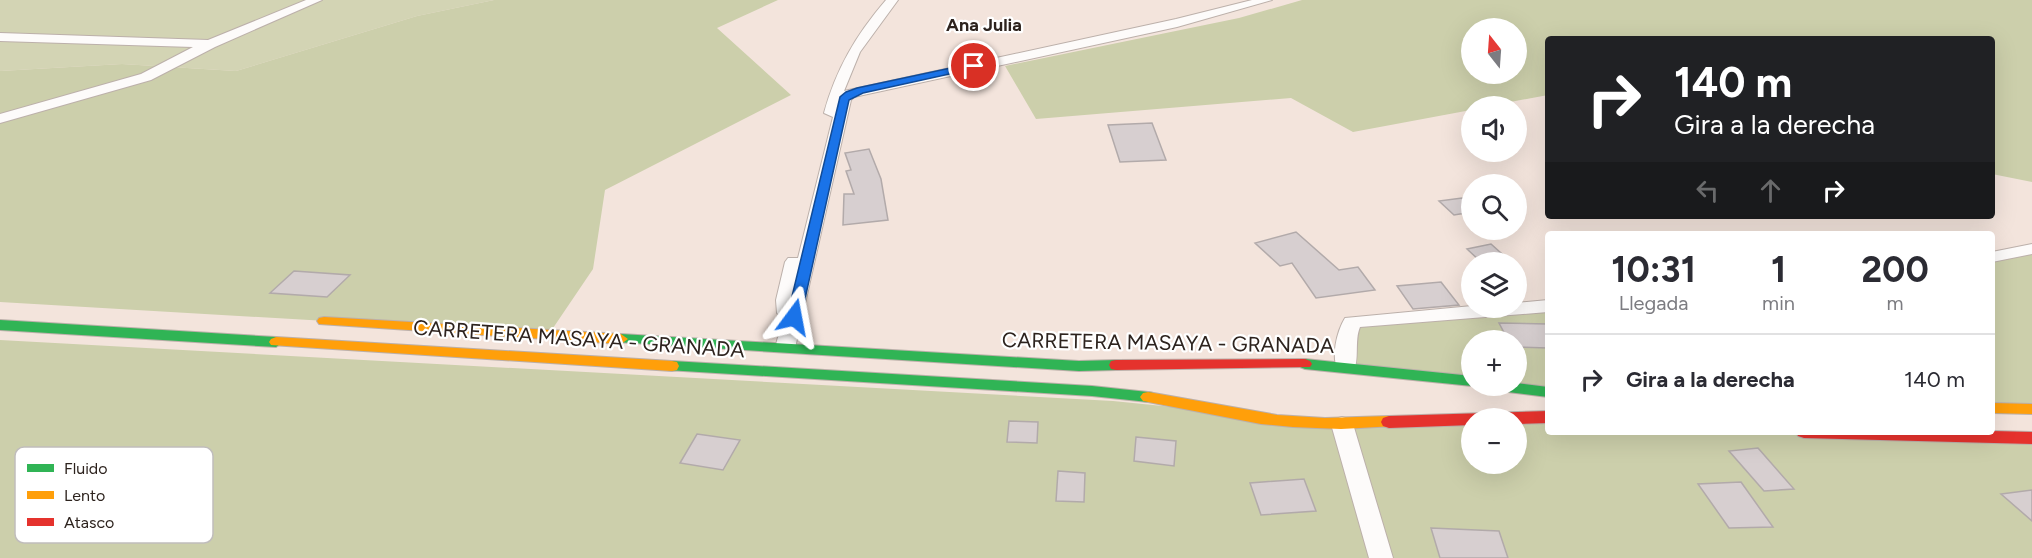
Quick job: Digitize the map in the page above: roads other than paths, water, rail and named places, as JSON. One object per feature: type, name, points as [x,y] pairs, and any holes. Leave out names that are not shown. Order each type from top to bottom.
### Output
[{"type":"highway","name":"CARRETERA MASAYA - GRANADA","points":[[310,320],[1079,366],[1254,363],[1346,367],[1461,380]]},
{"type":"highway","name":"CARRETERA MASAYA - GRANADA","points":[[0,325],[1092,392],[1183,401],[1262,418],[1351,423],[1545,417]]},
{"type":"highway","points":[[1239,376],[1254,363]]},
{"type":"highway","points":[[1346,367],[1365,384]]},
{"type":"highway","points":[[1527,389],[1545,392]]},
{"type":"highway","points":[[1241,400],[1262,418]]},
{"type":"highway","points":[[1995,408],[2032,409]]},
{"type":"highway","points":[[1351,423],[1369,411]]},
{"type":"highway","points":[[1918,435],[2032,438]]},
{"type":"street","points":[[0,119],[146,77],[210,44],[316,0]]},
{"type":"street","points":[[794,317],[786,313],[785,300],[840,76],[863,34],[892,0]]},
{"type":"street","points":[[785,348],[844,99],[849,94],[1177,23],[1266,0]]},
{"type":"street","points":[[0,37],[210,44]]},
{"type":"street","points":[[1995,256],[2032,249]]},
{"type":"street","points":[[1346,367],[1346,338],[1352,322],[1545,306]]},
{"type":"street","points":[[1351,423],[1381,558]]},
{"type":"district","name":"Ana Julia","points":[[984,25]]}]
